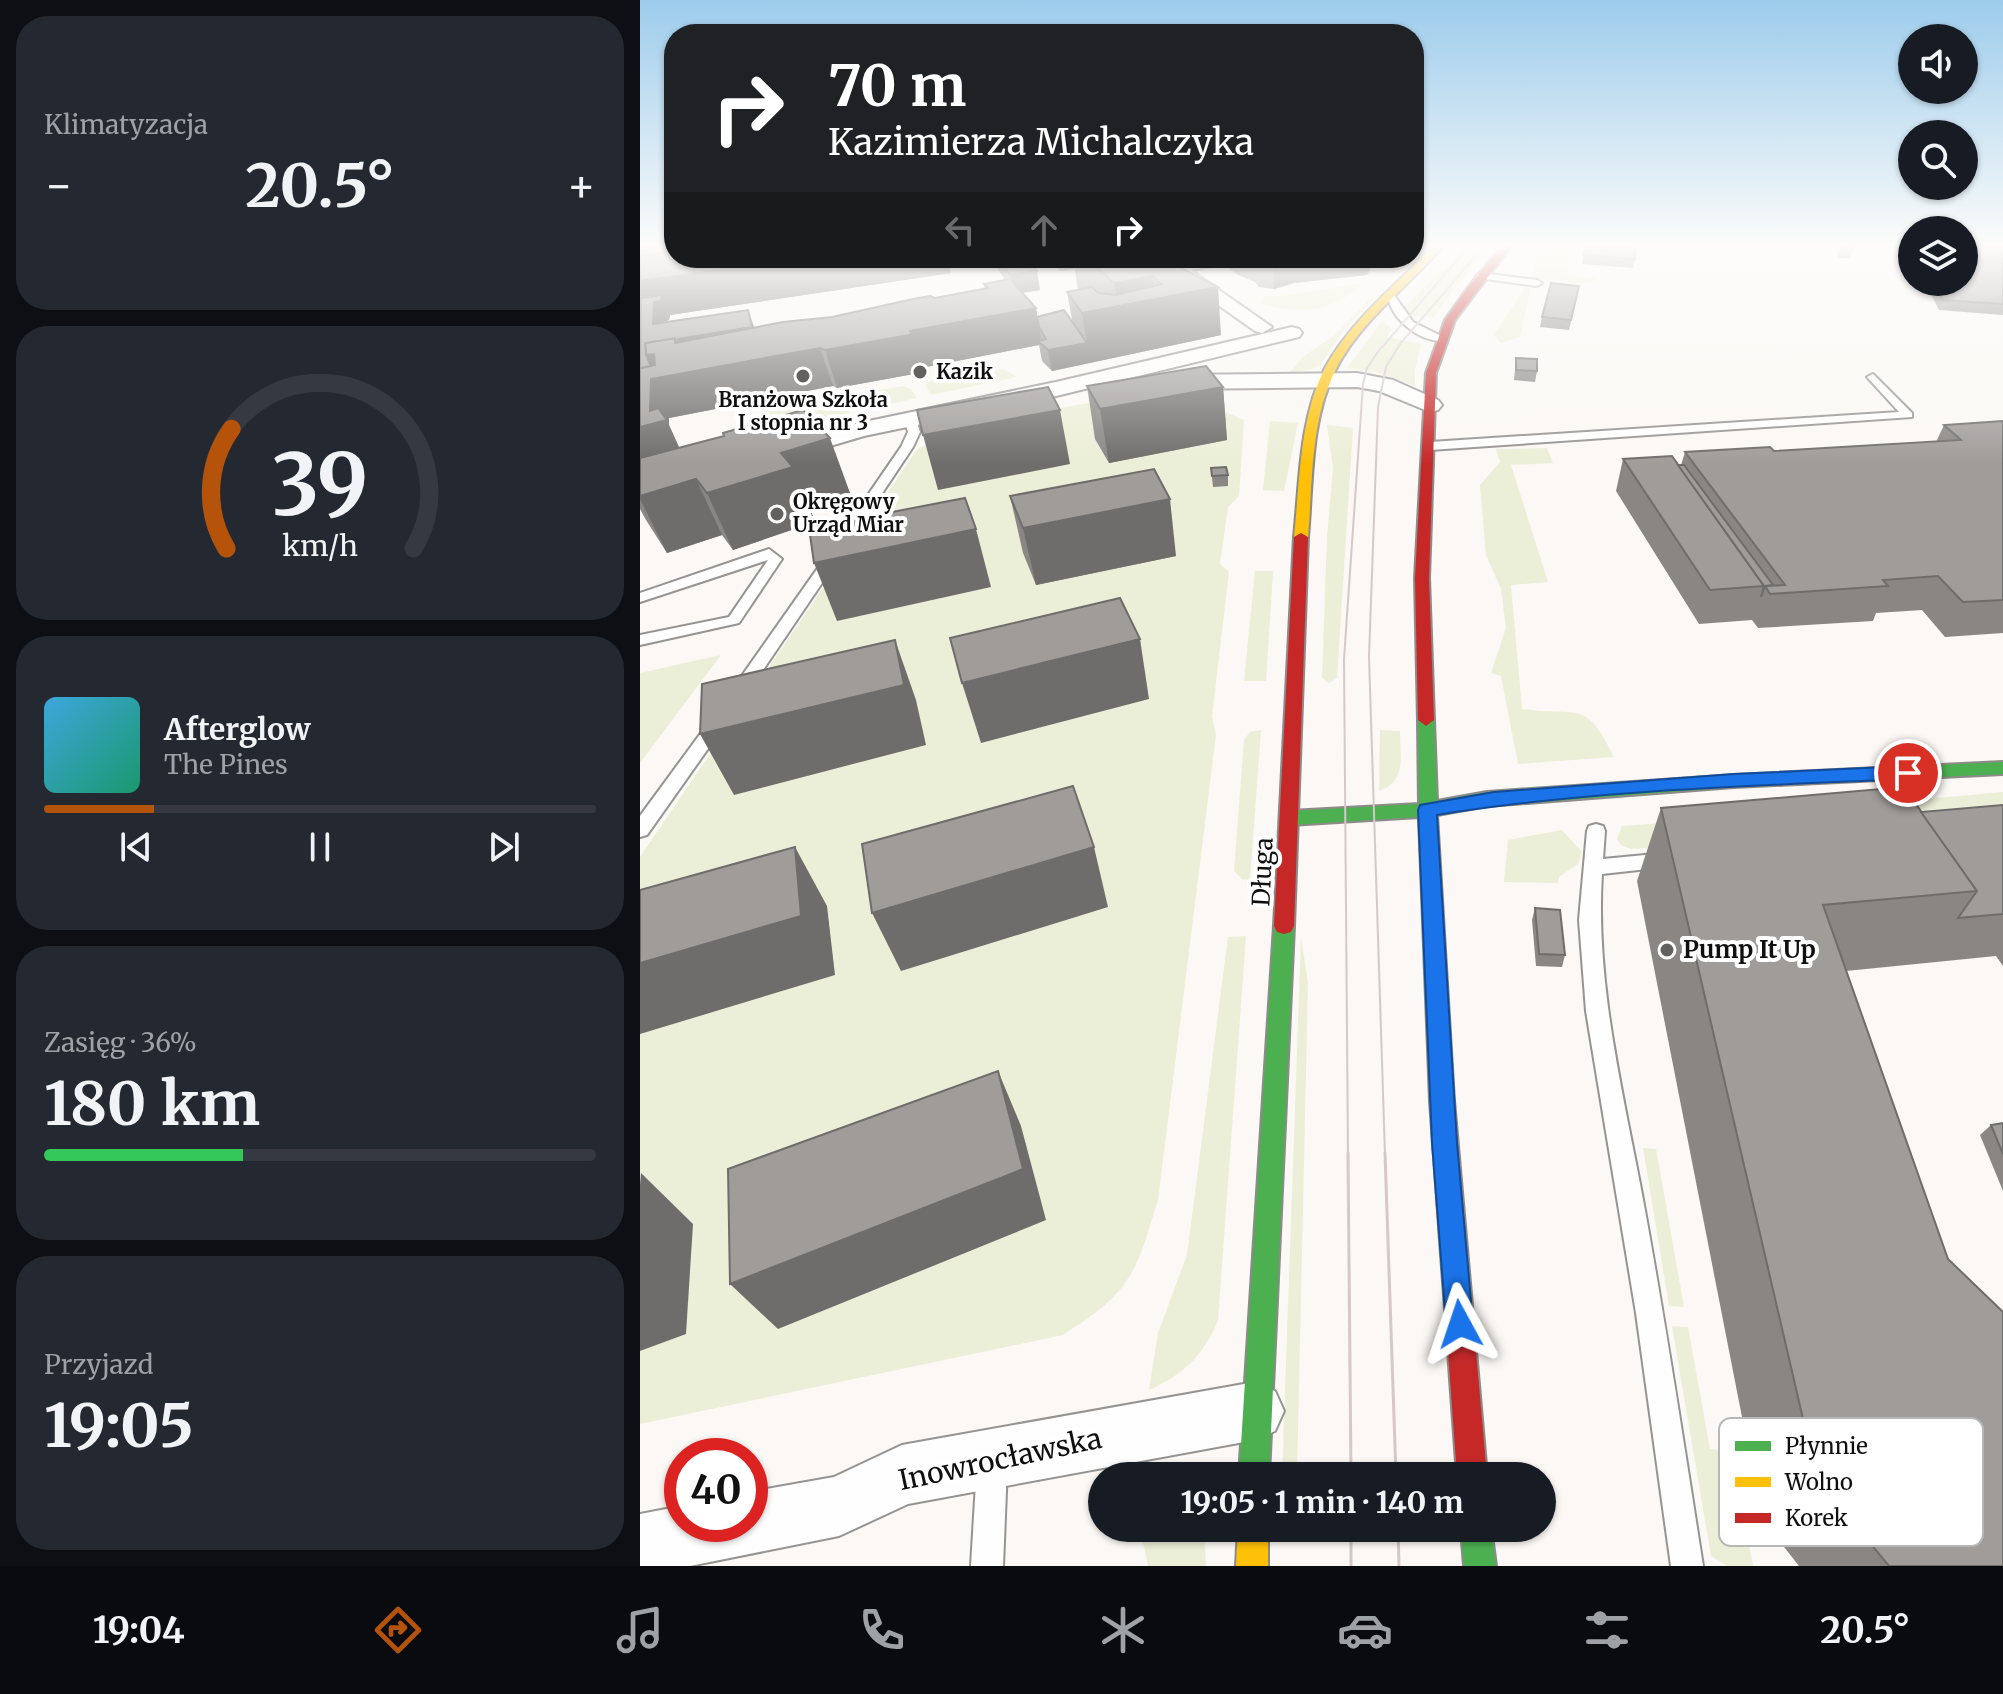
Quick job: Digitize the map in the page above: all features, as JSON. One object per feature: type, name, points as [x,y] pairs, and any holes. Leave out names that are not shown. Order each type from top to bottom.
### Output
[{"type":"street","points":[[1247,317],[1262,327]]},
{"type":"street","name":"Długa","points":[[1254,1462],[1290,818],[1300,548],[1313,418],[1331,368],[1372,317]]},
{"type":"street","points":[[1454,317],[1439,339],[1431,373],[1422,578],[1427,810],[1444,1143],[1471,1462]]},
{"type":"street","points":[[756,461],[859,430],[1292,333]]},
{"type":"street","points":[[1069,385],[1327,380],[1381,384],[1430,405]]},
{"type":"street","points":[[1290,818],[1427,810],[1487,799],[1734,781],[2003,768]]},
{"type":"street","name":"Inowrocławska","points":[[768,1520],[839,1506],[902,1475],[1255,1411]]},
{"type":"street","name":"Inowrocławska","points":[[640,1545],[664,1540]]},
{"type":"street","points":[[1252,1566],[1253,1542]]},
{"type":"street","points":[[1477,1542],[1480,1566]]},
{"type":"lane","points":[[1402,317],[1416,331],[1439,339]]},
{"type":"lane","points":[[1430,446],[1908,415],[1873,377]]},
{"type":"lane","points":[[640,830],[728,708],[907,447],[914,432],[910,419]]},
{"type":"lane","points":[[640,598],[769,553],[775,559],[734,620],[640,640]]},
{"type":"lane","points":[[1596,831],[1589,920],[1597,1011],[1650,1313],[1687,1566]]},
{"type":"lane","points":[[1593,867],[1687,858]]},
{"type":"lane","points":[[987,1566],[992,1459]]},
{"type":"green space","points":[[1352,317],[1356,317],[1321,365],[1310,370],[1290,372],[1304,356],[1335,335]]},
{"type":"green space","points":[[1506,317],[1524,317],[1520,337],[1501,343],[1494,335]]},
{"type":"green space","points":[[1382,321],[1392,329],[1387,337],[1421,344],[1415,369],[1415,386],[1375,372],[1347,368]]},
{"type":"green space","points":[[989,369],[1005,370],[1017,377],[931,395],[925,384],[937,378]]},
{"type":"green space","points":[[904,386],[911,389],[917,398],[866,409],[861,398],[869,392]]},
{"type":"green space","points":[[1185,394],[1244,420],[1239,496],[1228,507],[1220,564],[1229,572],[1212,716],[1216,735],[1158,1200],[1131,1274],[1105,1305],[1063,1335],[640,1424],[640,857],[918,448],[1050,410],[1117,399]]},
{"type":"green space","points":[[839,399],[845,402],[850,412],[730,446],[728,433],[748,419],[779,408]]},
{"type":"green space","points":[[1270,421],[1298,423],[1284,491],[1263,490]]},
{"type":"green space","points":[[1327,425],[1353,428],[1337,678],[1329,683],[1322,678],[1333,468]]},
{"type":"green space","points":[[1547,448],[1553,463],[1511,465],[1548,582],[1511,585],[1522,709],[1569,712],[1587,718],[1596,726],[1614,757],[1518,764],[1501,676],[1491,673],[1506,628],[1501,589],[1486,555],[1480,485],[1500,462],[1496,449]]},
{"type":"green space","points":[[1255,571],[1273,571],[1266,681],[1244,681]]},
{"type":"green space","points":[[721,655],[640,763],[640,673]]},
{"type":"green space","points":[[1261,730],[1250,880],[1242,879],[1234,871],[1244,740],[1250,732]]},
{"type":"green space","points":[[1380,730],[1400,731],[1401,758],[1394,781],[1379,791]]},
{"type":"green space","points":[[2003,792],[2003,817],[1707,819]]},
{"type":"green space","points":[[1691,821],[1702,844],[1631,849],[1621,845],[1617,839],[1622,826]]},
{"type":"green space","points":[[1562,830],[1582,852],[1578,864],[1559,877],[1558,883],[1504,882],[1508,840]]},
{"type":"green space","points":[[1246,936],[1218,1320],[1199,1354],[1172,1378],[1149,1390],[1158,1333],[1187,1255],[1228,937]]},
{"type":"green space","points":[[1301,938],[1308,983],[1297,1462],[1282,1462]]},
{"type":"green space","points":[[1643,1148],[1656,1149],[1684,1307],[1669,1306]]},
{"type":"green space","points":[[1672,1326],[1688,1327],[1710,1449],[1719,1450],[1719,1546],[1749,1546],[1753,1566],[1727,1566],[1711,1556]]},
{"type":"green space","points":[[1143,1542],[1205,1542],[1206,1566],[1148,1566]]},
{"type":"building","points":[[641,317],[653,317],[653,324],[700,317],[750,317],[752,327],[678,339],[677,343],[675,338],[645,343],[651,366],[640,368]]},
{"type":"building","points":[[831,317],[986,317],[910,331],[912,334],[909,335],[651,379],[650,411],[658,408],[667,420],[640,427],[640,368],[655,365],[654,354],[646,355],[645,343],[675,338],[675,343],[783,322]]},
{"type":"building","points":[[1037,317],[1069,317],[1087,343],[1048,350],[1038,341],[1046,339]]},
{"type":"building","points":[[1543,317],[1572,317],[1571,320]]},
{"type":"building","points":[[1516,358],[1537,359],[1537,371],[1516,370]]},
{"type":"building","points":[[1206,366],[1223,387],[1100,409],[1087,386]]},
{"type":"building","points":[[1048,387],[1060,410],[923,435],[917,410]]},
{"type":"building","points":[[803,410],[830,438],[781,453],[793,467],[707,493],[696,479],[640,496],[640,458],[724,436],[723,433]]},
{"type":"building","points":[[2003,421],[2003,600],[1963,602],[1938,576],[1883,580],[1888,586],[1770,594],[1765,586],[1785,585],[1685,452],[1770,447],[1774,451],[1961,440],[1944,425]]},
{"type":"building","points":[[1672,456],[1764,586],[1710,590],[1623,459]]},
{"type":"building","points":[[1678,465],[1684,465],[1773,585],[1765,586],[1761,597],[1764,586]]},
{"type":"building","points":[[1226,467],[1228,475],[1212,476],[1211,468]]},
{"type":"building","points":[[1154,469],[1170,499],[1023,528],[1010,496]]},
{"type":"building","points":[[965,498],[976,529],[814,563],[809,528]]},
{"type":"building","points":[[1120,598],[1140,639],[962,683],[950,638]]},
{"type":"building","points":[[895,640],[904,685],[700,734],[702,684]]},
{"type":"building","points":[[1073,786],[1094,847],[872,913],[862,844]]},
{"type":"building","points":[[1904,787],[1977,891],[1823,905],[1948,1259],[2003,1312],[2003,1566],[1889,1566],[1872,1546],[1983,1546],[1983,1418],[1803,1418],[1661,808]]},
{"type":"building","points":[[2003,805],[2003,914],[1958,918],[1977,891],[1921,812]]},
{"type":"building","points":[[795,847],[801,916],[640,963],[640,890]]},
{"type":"building","points":[[1535,908],[1560,910],[1565,955],[1539,954]]},
{"type":"building","points":[[998,1071],[1023,1169],[730,1284],[728,1169]]},
{"type":"building","points":[[2003,1123],[2003,1154],[1991,1125]]},
{"type":"tram line","points":[[1348,1155],[1344,659],[1363,384],[1367,368],[1377,353],[1408,317]]},
{"type":"tram line","points":[[1385,1155],[1369,657],[1378,407],[1386,367],[1400,344],[1423,317]]},
{"type":"tram line","points":[[1348,1153],[1351,1462]]},
{"type":"tram line","points":[[1385,1153],[1396,1462]]},
{"type":"tram line","points":[[1351,1542],[1351,1566]]},
{"type":"tram line","points":[[1398,1542],[1399,1566]]},
{"type":"traffic: fast","points":[[1426,720],[1430,891],[1442,1101]]},
{"type":"traffic: fast","points":[[1290,818],[1427,810],[1487,799],[1734,781],[2003,768]]},
{"type":"traffic: fast","points":[[1255,1462],[1284,926]]},
{"type":"traffic: fast","points":[[1477,1542],[1480,1566]]},
{"type":"traffic: slow","points":[[1301,537],[1312,429],[1322,387],[1340,353],[1370,317]]},
{"type":"traffic: slow","points":[[1252,1566],[1253,1542]]},
{"type":"traffic: jam","points":[[1426,720],[1422,578],[1431,373],[1452,317]]},
{"type":"traffic: jam","points":[[1284,926],[1301,537]]},
{"type":"traffic: jam","points":[[1442,1101],[1471,1462]]},
{"type":"place","name":"Kazik","points":[[920,372]]},
{"type":"place","name":"Branżowa Szkoła I stopnia nr 3","points":[[803,376]]},
{"type":"place","name":"Okręgowy Urząd Miar","points":[[777,514]]},
{"type":"place","name":"Pump It Up","points":[[1667,950]]},
{"type":"route","points":[[1460,1324],[1444,1143],[1427,810],[1479,800],[1734,781],[1908,773]]}]
